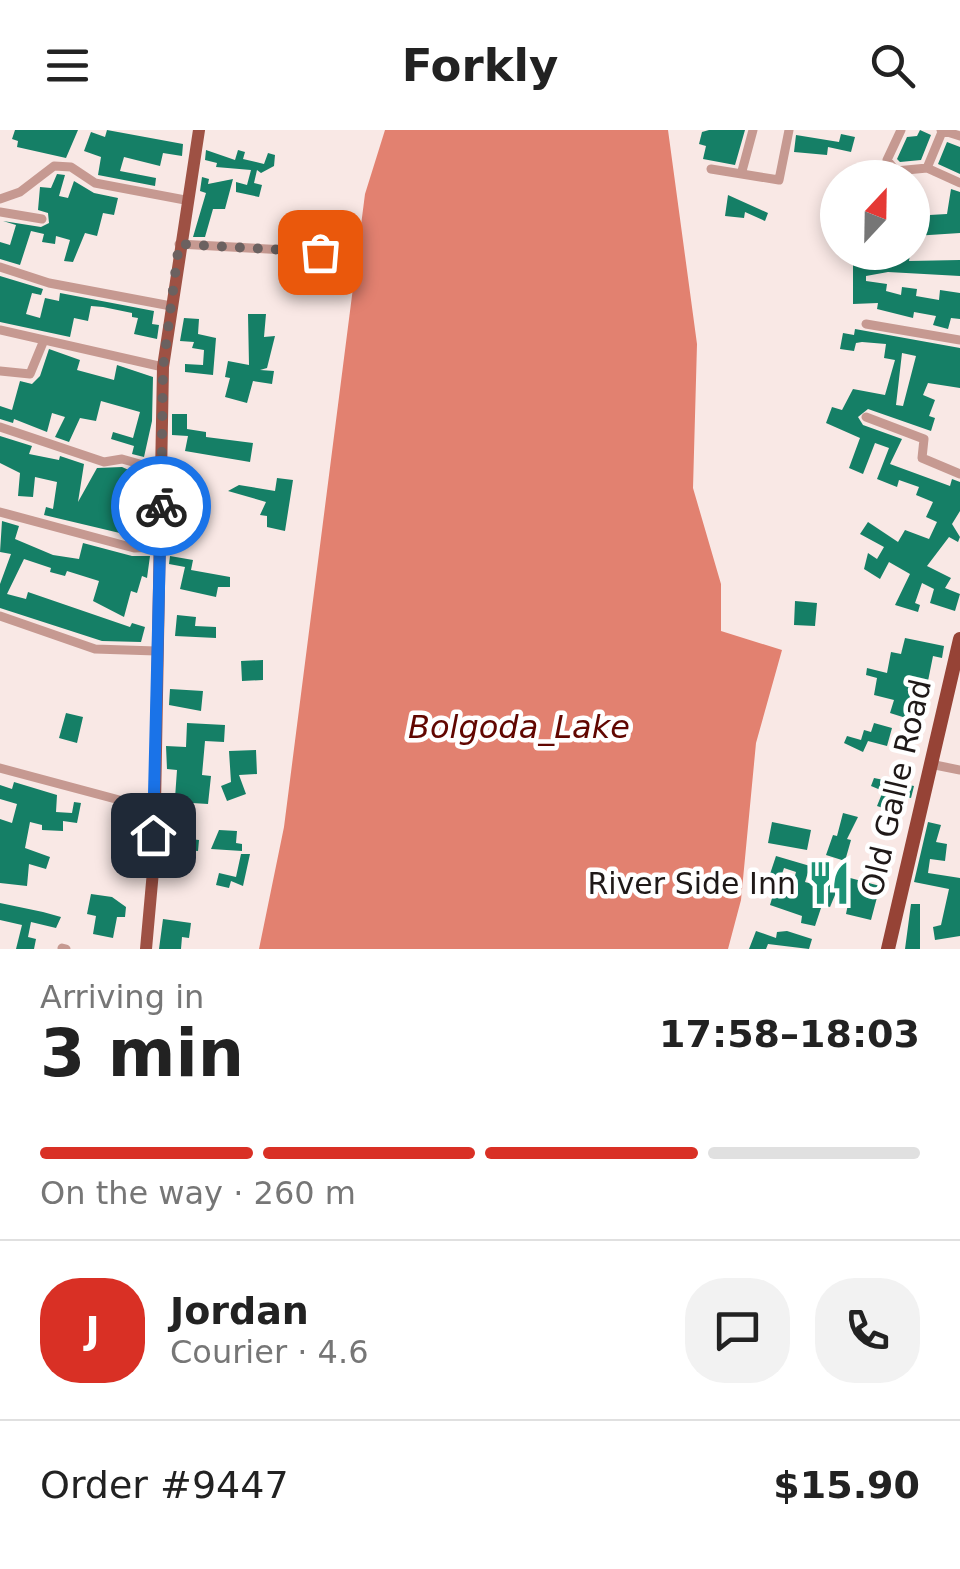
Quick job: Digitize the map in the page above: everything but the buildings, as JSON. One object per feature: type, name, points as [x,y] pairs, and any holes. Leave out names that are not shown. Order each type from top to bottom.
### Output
[{"type":"highway","name":"Old Galle Road","points":[[888,949],[960,639]]},
{"type":"main road","points":[[146,949],[154,860],[163,368],[185,200],[199,130]]},
{"type":"street","points":[[742,171],[754,130]]},
{"type":"street","points":[[711,169],[779,180],[789,130]]},
{"type":"street","points":[[887,160],[901,130]]},
{"type":"street","points":[[930,161],[942,131],[960,136]]},
{"type":"street","points":[[0,199],[20,192],[54,166],[71,167],[95,183],[185,200]]},
{"type":"street","points":[[930,169],[960,184]]},
{"type":"street","points":[[0,212],[42,218]]},
{"type":"street","points":[[179,244],[320,252]]},
{"type":"street","points":[[0,268],[50,283],[172,306]]},
{"type":"street","points":[[866,324],[960,340]]},
{"type":"street","points":[[0,330],[163,368]]},
{"type":"street","points":[[0,371],[30,374],[44,340]]},
{"type":"street","points":[[866,417],[924,439],[922,458],[960,474]]},
{"type":"street","points":[[0,426],[92,459],[122,459],[162,470]]},
{"type":"street","points":[[0,512],[134,548],[160,548]]},
{"type":"street","points":[[0,616],[96,649],[156,651]]},
{"type":"street","points":[[928,764],[960,770]]},
{"type":"street","points":[[0,768],[153,810]]},
{"type":"water","name":"Bolgoda_Lake","points":[[385,130],[668,130],[697,344],[693,488],[721,584],[721,631],[782,650],[756,743],[741,900],[728,949],[259,949],[284,827],[365,194]]},
{"type":"way so far","points":[[161,506],[163,368],[179,244],[320,252]]},
{"type":"place","name":"River Side Inn","points":[[829,883]]},
{"type":"route","points":[[153,835],[161,506]]}]
